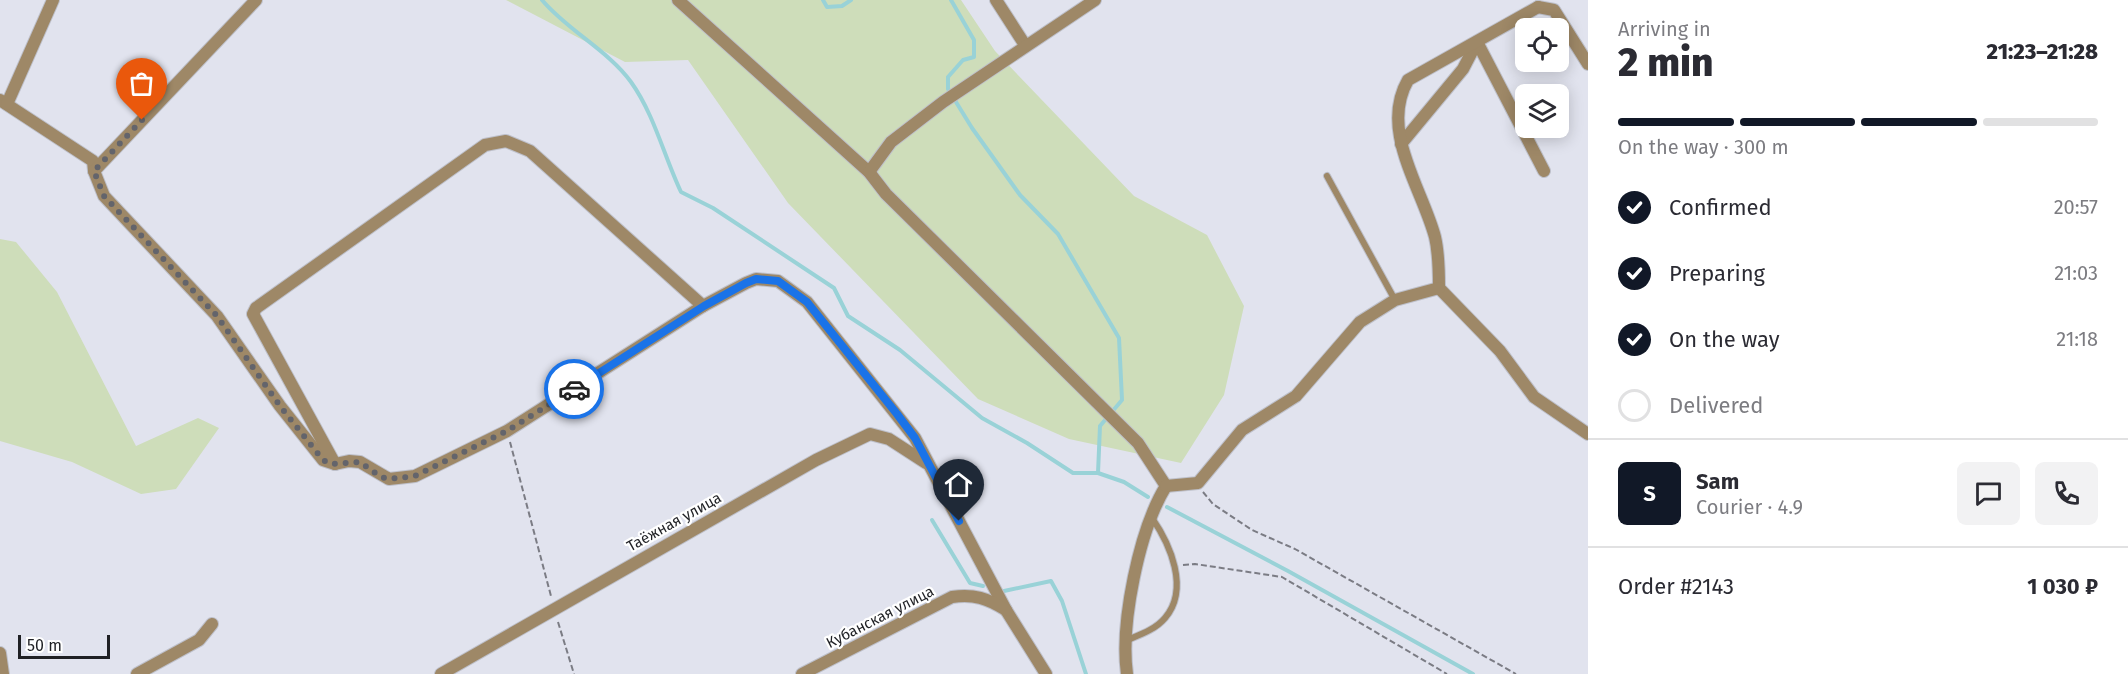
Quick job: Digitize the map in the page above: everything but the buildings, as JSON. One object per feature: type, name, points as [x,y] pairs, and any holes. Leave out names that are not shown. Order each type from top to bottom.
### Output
[{"type":"street","points":[[53,0],[4,102],[87,154],[93,161],[94,171],[104,196],[217,316],[280,406],[323,460],[335,465],[355,461],[381,477],[399,479],[415,476],[507,431],[704,306],[756,279],[778,281],[795,291],[915,438],[926,463],[1006,610],[1046,674]]},
{"type":"street","points":[[94,171],[256,0]]},
{"type":"street","points":[[678,0],[869,172],[886,194],[1138,443],[1166,486]]},
{"type":"street","points":[[996,0],[1025,45]]},
{"type":"street","points":[[869,172],[891,142],[943,102],[1095,0]]},
{"type":"street","points":[[1588,64],[1554,10],[1536,4],[1477,42],[1407,80],[1400,94],[1397,124],[1401,144],[1435,238],[1439,288],[1500,351],[1534,397],[1588,434]]},
{"type":"street","points":[[1401,144],[1463,69],[1477,42]]},
{"type":"street","points":[[1477,42],[1544,171]]},
{"type":"street","points":[[335,465],[253,314],[256,308],[486,145],[506,141],[530,151],[704,306]]},
{"type":"street","points":[[1166,486],[1198,483],[1242,430],[1296,396],[1360,322],[1395,300],[1439,288]]},
{"type":"street","name":"Таёжная улица","points":[[441,674],[554,607],[816,460],[870,434],[889,439],[926,463]]},
{"type":"street","points":[[1127,674],[1125,641],[1138,560],[1158,499],[1166,486]]},
{"type":"street","name":"Кубанская улица","points":[[802,674],[952,597],[969,594],[986,598],[1006,610]]},
{"type":"street","points":[[137,674],[199,640],[212,624]]},
{"type":"street","points":[[0,653],[3,674]]},
{"type":"lane","points":[[1327,176],[1395,300]]},
{"type":"lane","points":[[1125,641],[1150,630],[1166,618],[1174,602],[1174,565],[1164,534],[1152,518]]},
{"type":"path","points":[[507,431],[574,674]]},
{"type":"path","points":[[1198,483],[1213,504],[1252,530],[1294,549],[1516,674]]},
{"type":"path","points":[[1174,565],[1195,564],[1281,577],[1447,674]]},
{"type":"green space","points":[[506,0],[961,0],[995,51],[1134,196],[1207,235],[1244,306],[1224,395],[1181,463],[1069,439],[978,399],[788,203],[688,60],[625,62]]},
{"type":"green space","points":[[0,239],[16,242],[57,292],[136,446],[198,418],[219,428],[176,489],[141,494],[72,462],[0,441]]},
{"type":"waterway","points":[[542,0],[563,21],[611,60],[631,82],[652,121],[681,192],[713,208],[834,288],[848,316],[900,350],[982,418],[1027,443],[1073,473],[1098,473],[1124,482],[1148,497]]},
{"type":"waterway","points":[[823,0],[827,7],[842,6],[851,0]]},
{"type":"waterway","points":[[951,0],[974,40],[974,57],[963,60],[948,77],[948,89],[972,128],[1020,195],[1058,234],[1119,338],[1122,400],[1100,426],[1098,473]]},
{"type":"waterway","points":[[1167,507],[1473,674]]},
{"type":"waterway","points":[[932,520],[970,583],[983,586]]},
{"type":"waterway","points":[[1004,591],[1051,581],[1062,601],[1086,674]]},
{"type":"way so far","points":[[142,120],[94,171],[104,196],[217,316],[280,406],[323,460],[335,465],[349,461],[360,462],[381,477],[389,479],[415,476],[507,431],[574,389]]},
{"type":"route","points":[[574,389],[704,306],[746,283],[756,279],[778,281],[795,291],[807,302],[897,414],[915,438],[926,463],[959,521]]}]
